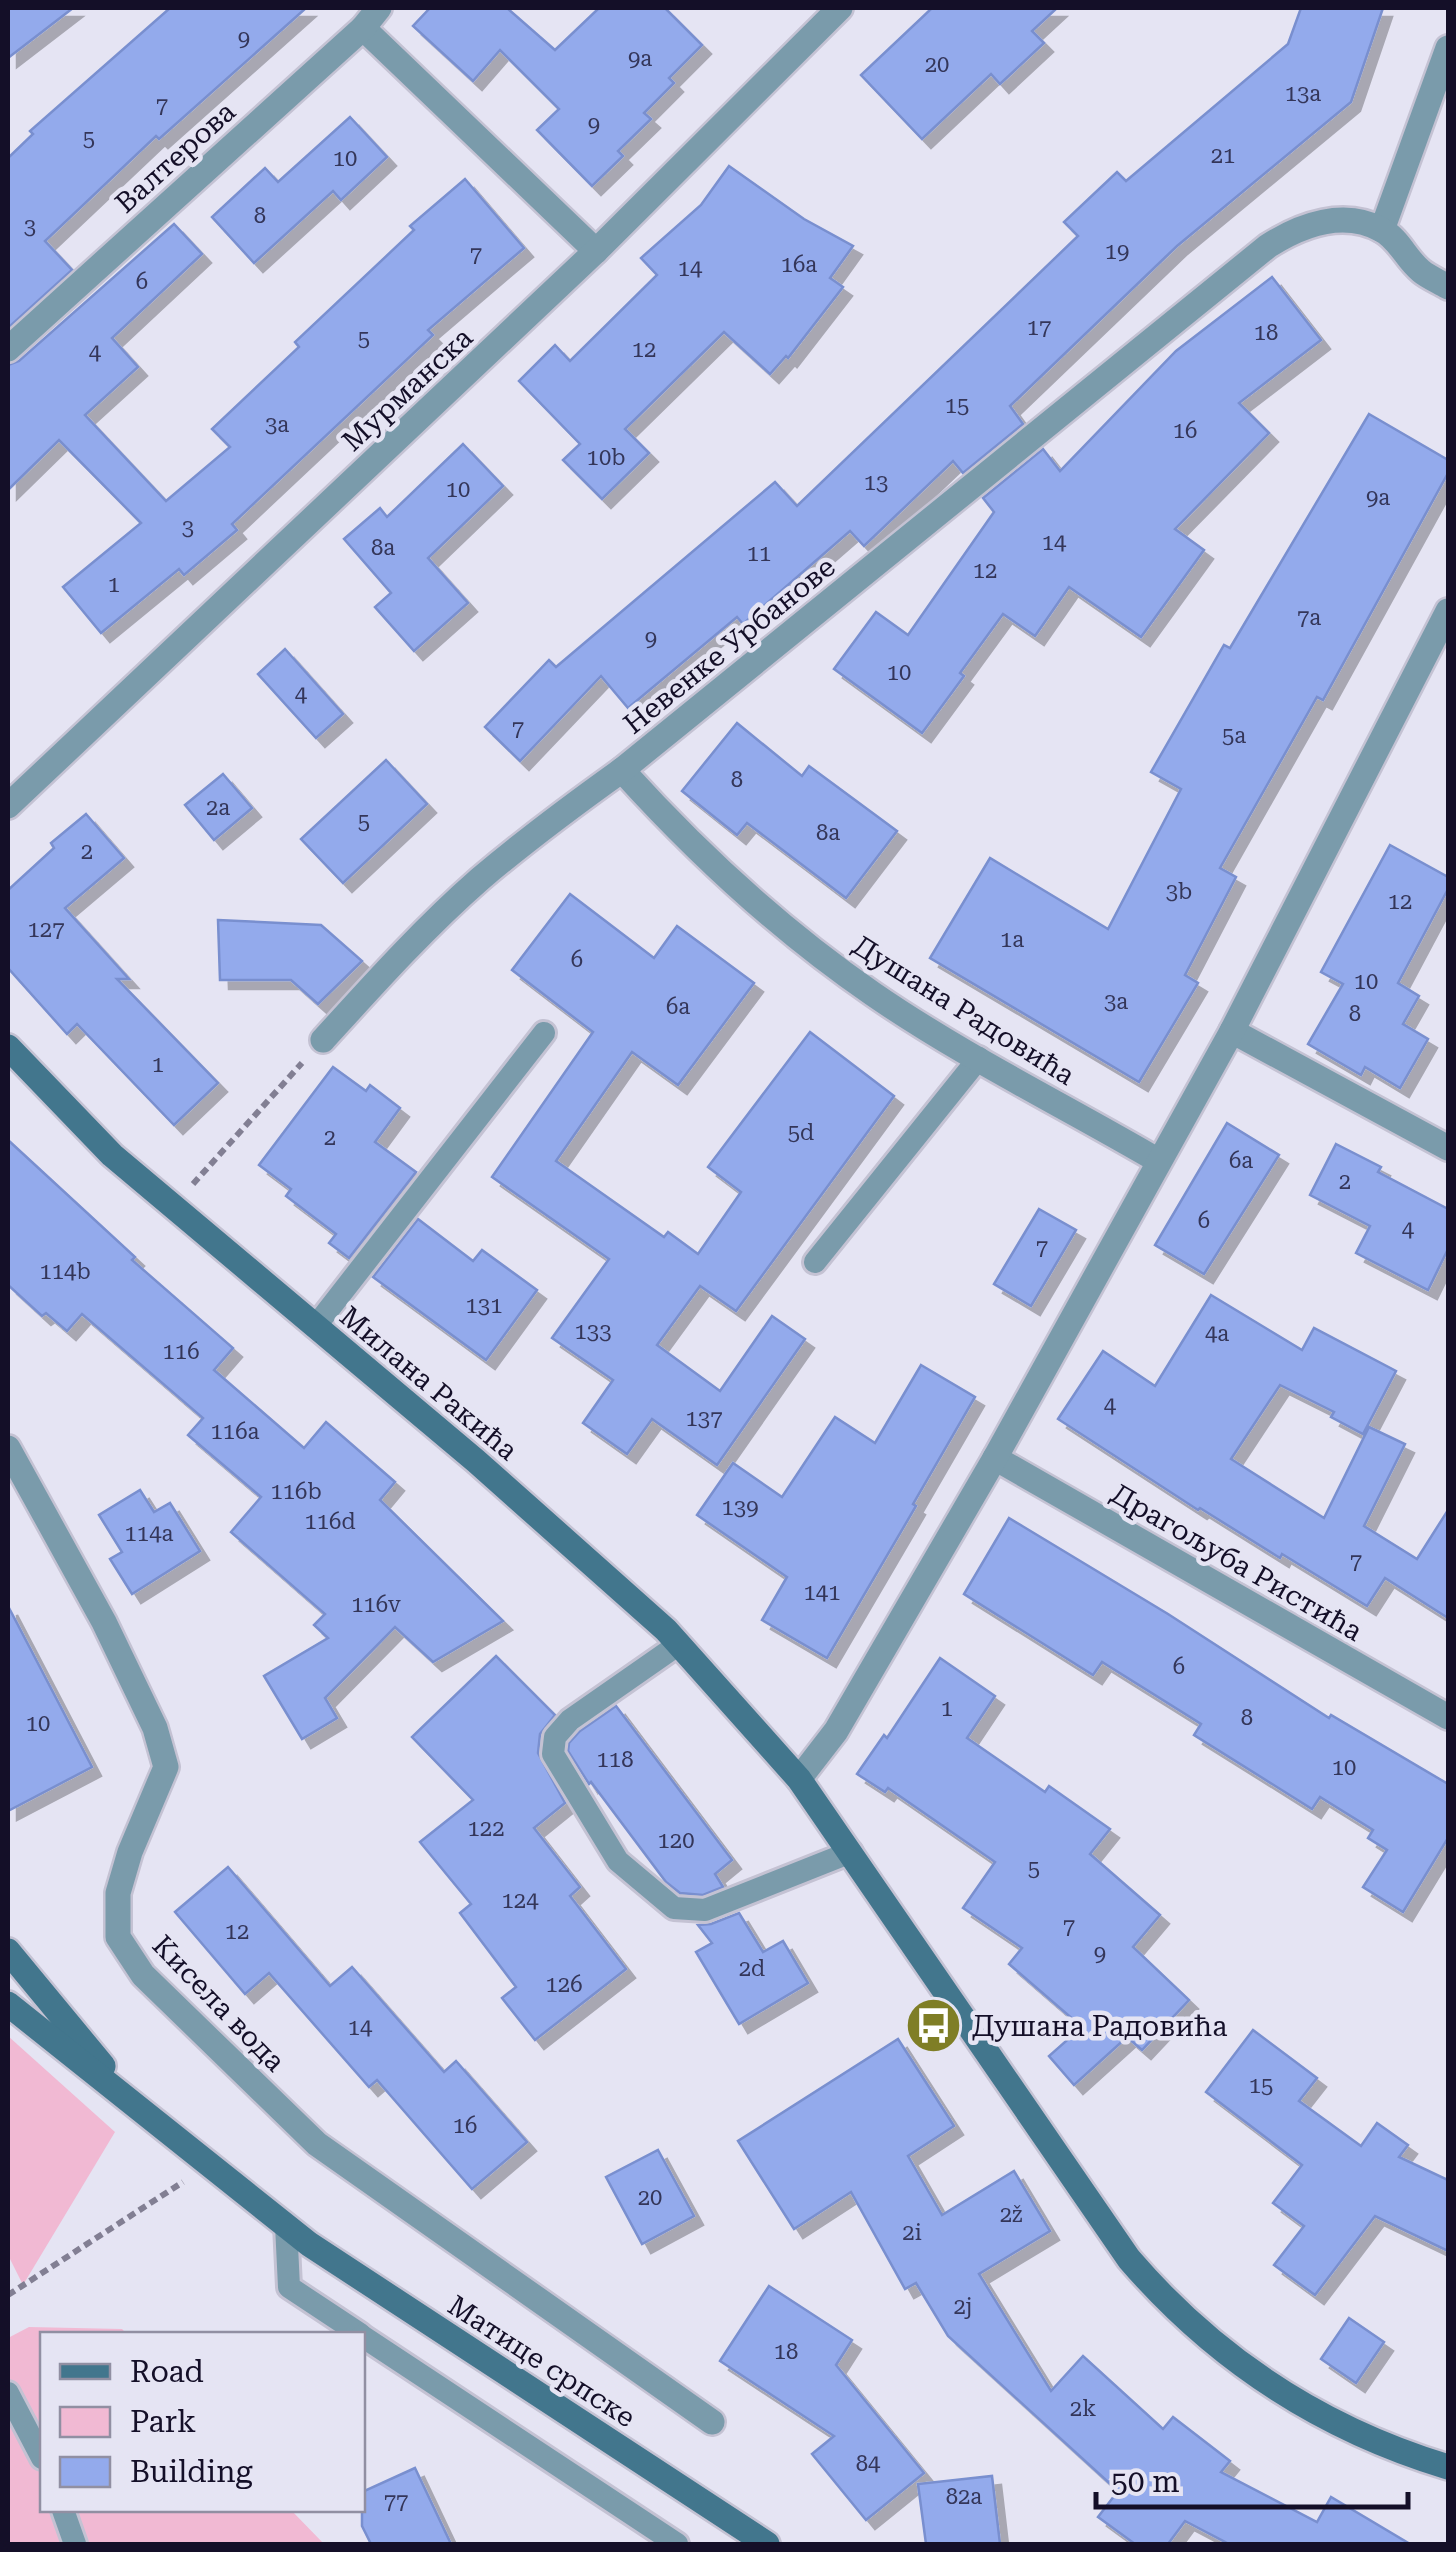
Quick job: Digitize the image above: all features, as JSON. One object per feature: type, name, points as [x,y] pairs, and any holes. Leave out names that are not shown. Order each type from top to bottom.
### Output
[{"type":"main road","name":"Милана Ракића","points":[[8,1047],[112,1156],[489,1472],[679,1644],[799,1780],[1128,2260],[1158,2294],[1225,2354],[1297,2402],[1342,2427],[1448,2466]]},
{"type":"main road","name":"Матице српске","points":[[8,1951],[135,2104]]},
{"type":"main road","name":"Матице српске","points":[[8,2004],[309,2244],[767,2544]]},
{"type":"street","name":"Мурманска","points":[[8,806],[596,251],[840,8]]},
{"type":"street","points":[[371,18],[596,251]]},
{"type":"street","name":"Валтерова","points":[[8,349],[371,18]]},
{"type":"street","points":[[1448,48],[1382,230],[1422,272],[1448,287]]},
{"type":"street","name":"Невенке Урбанове","points":[[323,1040],[400,956],[478,881],[556,816],[622,770],[1268,246],[1285,235],[1326,220],[1353,221],[1382,230]]},
{"type":"street","points":[[799,1780],[836,1731],[996,1458],[1232,1031],[1448,611]]},
{"type":"street","name":"Душана Радовића","points":[[622,770],[689,842],[819,955],[978,1058],[1158,1160]]},
{"type":"street","points":[[1232,1031],[1448,1148]]},
{"type":"street","name":"Кисела вода","points":[[8,1448],[104,1622],[155,1728],[166,1766],[130,1852],[118,1894],[118,1937],[143,1975],[317,2144],[712,2422]]},
{"type":"street","name":"Драгољуба Ристића","points":[[996,1458],[1448,1717]]},
{"type":"lane","points":[[315,1327],[544,1034]]},
{"type":"lane","points":[[814,1262],[978,1058]]},
{"type":"lane","points":[[679,1644],[570,1720],[555,1737],[553,1754],[618,1862],[674,1908],[705,1910],[851,1852]]},
{"type":"lane","points":[[286,2225],[289,2287],[357,2332]]},
{"type":"lane","points":[[365,2337],[677,2544]]},
{"type":"lane","points":[[8,2393],[40,2454]]},
{"type":"lane","points":[[64,2512],[75,2544]]},
{"type":"path","points":[[172,1207],[323,1040]]},
{"type":"path","points":[[8,2296],[210,2164]]},
{"type":"green space","points":[[8,2036],[115,2132],[23,2285],[8,2255]]},
{"type":"green space","points":[[29,2327],[125,2332],[40,2332],[40,2512],[293,2512],[324,2544],[8,2544],[8,2338]]},
{"type":"building","points":[[8,8],[73,8],[8,58]]},
{"type":"building","points":[[170,8],[306,8],[159,139],[156,136],[45,241],[72,270],[8,328],[8,158],[33,134],[30,131]]},
{"type":"building","points":[[430,8],[507,8],[555,50],[599,8],[665,8],[702,45],[669,78],[674,83],[644,113],[651,119],[618,151],[623,156],[592,186],[537,130],[559,109],[500,50],[473,81],[413,26]]},
{"type":"building","points":[[932,8],[1057,8],[1032,31],[1044,43],[1000,84],[991,74],[922,139],[861,75]]},
{"type":"building","points":[[1301,8],[1383,8],[1351,102],[1177,246],[1010,406],[1023,424],[963,473],[953,461],[864,546],[850,531],[743,624],[737,617],[628,708],[601,676],[520,761],[485,727],[549,660],[556,667],[775,482],[797,506],[1078,236],[1064,222],[1117,172],[1126,181],[1288,44]]},
{"type":"building","points":[[350,117],[387,157],[341,200],[333,191],[254,263],[212,217],[265,168],[278,182]]},
{"type":"building","points":[[729,166],[804,219],[853,246],[830,278],[843,287],[788,358],[770,374],[724,332],[625,429],[649,453],[602,499],[563,460],[580,444],[519,381],[555,345],[570,361],[657,275],[641,258],[701,205]]},
{"type":"building","points":[[465,179],[524,248],[428,330],[433,335],[232,524],[237,530],[184,575],[179,569],[101,633],[63,587],[141,523],[59,440],[8,490],[8,365],[19,361],[174,224],[202,254],[112,338],[138,367],[85,415],[166,501],[230,447],[212,429],[299,347],[295,342],[414,230],[410,226]]},
{"type":"building","points":[[1272,277],[1321,340],[1239,403],[1269,433],[1175,529],[1204,550],[1141,637],[1069,587],[1035,636],[1003,614],[922,733],[834,669],[876,612],[908,635],[994,512],[983,498],[1043,449],[1060,471],[1176,351]]},
{"type":"building","points":[[1369,414],[1448,460],[1448,473],[1323,700],[1317,697],[1220,868],[1236,877],[1185,975],[1198,983],[1139,1082],[930,958],[990,858],[1108,929],[1181,789],[1151,772],[1224,645],[1230,648]]},
{"type":"building","points":[[463,444],[503,486],[428,558],[468,603],[414,651],[375,607],[391,593],[344,539],[380,508],[387,517]]},
{"type":"building","points":[[285,649],[343,714],[316,738],[258,674]]},
{"type":"building","points":[[737,723],[802,776],[809,766],[897,831],[846,898],[747,823],[737,835],[682,791]]},
{"type":"building","points":[[386,760],[427,804],[343,883],[301,839]]},
{"type":"building","points":[[223,774],[252,808],[214,840],[185,805]]},
{"type":"building","points":[[86,814],[124,858],[65,908],[129,979],[117,979],[218,1083],[174,1125],[77,1024],[67,1034],[8,968],[8,890],[54,848],[51,843]]},
{"type":"building","points":[[1390,845],[1448,877],[1448,889],[1398,983],[1419,996],[1403,1024],[1428,1039],[1400,1088],[1365,1067],[1361,1075],[1308,1044],[1343,984],[1321,972]]},
{"type":"building","points":[[570,894],[654,958],[677,926],[754,983],[678,1085],[632,1052],[556,1161],[664,1237],[668,1232],[698,1254],[741,1192],[708,1167],[810,1032],[894,1096],[736,1311],[700,1286],[657,1345],[720,1391],[772,1316],[805,1339],[717,1465],[652,1419],[627,1454],[583,1423],[613,1380],[552,1338],[609,1259],[492,1177],[593,1032],[512,970]]},
{"type":"building","points":[[218,920],[321,925],[362,961],[318,1004],[291,980],[220,980]]},
{"type":"building","points":[[333,1067],[366,1091],[370,1085],[400,1108],[375,1142],[416,1172],[349,1258],[329,1243],[336,1234],[286,1196],[291,1189],[259,1165]]},
{"type":"building","points":[[1227,1123],[1279,1155],[1204,1274],[1155,1245]]},
{"type":"building","points":[[8,1140],[135,1257],[132,1260],[233,1348],[214,1370],[304,1448],[326,1422],[395,1482],[380,1500],[503,1621],[433,1662],[395,1627],[325,1698],[337,1718],[302,1739],[264,1676],[328,1638],[314,1625],[325,1614],[231,1532],[261,1497],[188,1435],[203,1418],[82,1314],[67,1331],[46,1313],[42,1316],[8,1285]]},
{"type":"building","points":[[1336,1144],[1381,1167],[1378,1172],[1448,1209],[1448,1249],[1428,1290],[1356,1253],[1370,1226],[1310,1195]]},
{"type":"building","points":[[1039,1209],[1076,1230],[1031,1306],[994,1284]]},
{"type":"building","points":[[418,1219],[473,1261],[482,1250],[537,1290],[486,1360],[373,1277]]},
{"type":"building","points":[[1211,1295],[1302,1350],[1314,1328],[1396,1371],[1363,1434],[1331,1417],[1334,1412],[1280,1385],[1231,1459],[1324,1518],[1369,1427],[1405,1444],[1364,1526],[1417,1559],[1448,1510],[1448,1618],[1385,1578],[1367,1606],[1282,1554],[1280,1558],[1198,1510],[1058,1419],[1103,1351],[1155,1386]]},
{"type":"building","points":[[921,1365],[975,1397],[827,1658],[762,1620],[787,1577],[697,1515],[733,1463],[782,1497],[835,1417],[875,1443]]},
{"type":"building","points":[[140,1490],[154,1512],[170,1503],[200,1551],[132,1594],[110,1559],[122,1552],[99,1515]]},
{"type":"building","points":[[1009,1518],[1329,1718],[1331,1715],[1448,1784],[1448,1838],[1403,1912],[1363,1887],[1387,1850],[1368,1838],[1373,1830],[1320,1797],[1312,1809],[1194,1735],[1201,1724],[1102,1662],[1093,1675],[964,1594]]},
{"type":"building","points":[[8,1606],[92,1767],[8,1811]]},
{"type":"building","points":[[496,1656],[555,1715],[540,1734],[538,1753],[565,1803],[534,1828],[580,1887],[570,1896],[626,1969],[535,2040],[502,1998],[516,1987],[460,1913],[471,1904],[420,1842],[473,1800],[412,1737]]},
{"type":"building","points":[[940,1658],[995,1696],[967,1738],[1045,1792],[1049,1786],[1110,1829],[1090,1854],[1160,1915],[1133,1947],[1189,2000],[1142,2050],[1127,2037],[1074,2085],[1049,2056],[1082,2027],[1009,1964],[1022,1948],[963,1908],[995,1862],[888,1788],[885,1792],[857,1774],[884,1735],[887,1738]]},
{"type":"building","points":[[616,1706],[732,1860],[715,1874],[723,1887],[703,1895],[680,1893],[666,1882],[568,1751],[569,1743],[580,1731]]},
{"type":"building","points":[[228,1867],[330,1986],[352,1967],[444,2072],[456,2061],[527,2142],[472,2189],[377,2080],[369,2087],[269,1973],[245,1994],[175,1912]]},
{"type":"building","points":[[739,1913],[763,1952],[783,1941],[808,1983],[739,2024],[696,1952],[712,1943],[698,1925]]},
{"type":"building","points":[[1253,2030],[1317,2078],[1299,2101],[1361,2146],[1377,2123],[1408,2145],[1399,2157],[1448,2180],[1448,2251],[1375,2216],[1315,2295],[1274,2265],[1304,2226],[1273,2203],[1302,2165],[1206,2092]]},
{"type":"building","points":[[898,2039],[954,2126],[908,2156],[942,2215],[1014,2171],[1050,2231],[979,2274],[1051,2391],[1083,2356],[1163,2429],[1173,2417],[1230,2461],[1221,2472],[1317,2522],[1331,2497],[1410,2544],[1229,2544],[1185,2521],[1168,2544],[1135,2544],[1098,2517],[1118,2491],[948,2336],[916,2283],[905,2289],[851,2192],[794,2229],[738,2141]]},
{"type":"building","points":[[658,2150],[694,2216],[642,2244],[606,2177]]},
{"type":"building","points":[[769,2286],[852,2340],[836,2365],[924,2473],[866,2520],[812,2454],[834,2436],[720,2361]]},
{"type":"building","points":[[1349,2318],[1384,2342],[1356,2383],[1321,2359]]},
{"type":"building","points":[[415,2468],[451,2544],[371,2544],[362,2526],[365,2491]]},
{"type":"building","points":[[992,2476],[1000,2544],[926,2544],[918,2484]]},
{"type":"place","name":"Душана Радовића","points":[[933,2026]]}]
